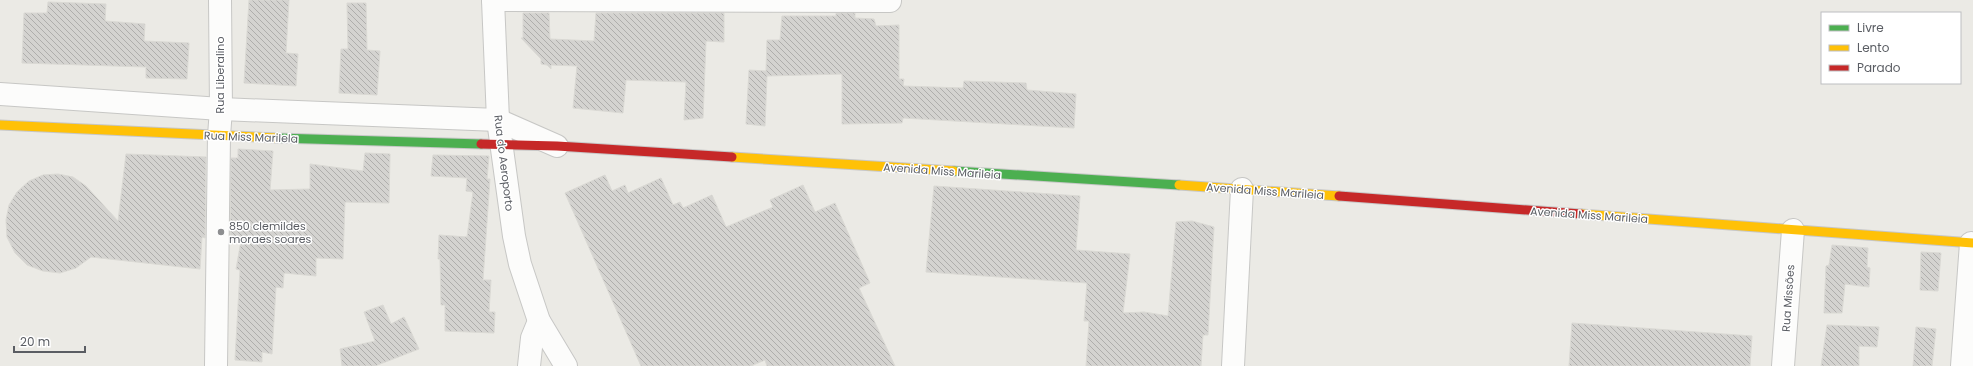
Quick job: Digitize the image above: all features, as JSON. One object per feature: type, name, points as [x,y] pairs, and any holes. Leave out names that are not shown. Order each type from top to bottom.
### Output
[{"type":"street","name":"Rua Liberalino","points":[[216,366],[219,136],[221,109],[220,0]]},
{"type":"street","points":[[493,0],[890,1]]},
{"type":"street","name":"Rua do Aeroporto","points":[[493,0],[498,120],[518,257],[539,321],[566,366]]},
{"type":"street","points":[[0,94],[221,109],[498,120]]},
{"type":"street","name":"Avenida Miss Marileia","points":[[498,120],[557,146]]},
{"type":"street","name":"Rua Miss Marilela","points":[[0,125],[219,136],[502,145]]},
{"type":"street","name":"Avenida Miss Marileia","points":[[502,145],[557,146],[1242,189],[1972,243]]},
{"type":"street","points":[[1232,366],[1242,189]]},
{"type":"street","name":"Rua Missões","points":[[1783,366],[1793,230]]},
{"type":"street","points":[[1962,366],[1972,243]]},
{"type":"street","points":[[529,366],[532,338],[539,321]]},
{"type":"building","points":[[249,0],[289,0],[286,53],[298,54],[296,86],[244,83]]},
{"type":"building","points":[[48,2],[106,4],[105,21],[145,24],[144,41],[189,43],[187,79],[146,78],[146,67],[22,63],[24,13],[47,13]]},
{"type":"building","points":[[347,3],[366,3],[367,50],[380,51],[377,95],[339,93],[341,49],[348,49]]},
{"type":"building","points":[[523,13],[549,13],[550,39],[594,41],[596,13],[724,13],[724,42],[706,41],[703,118],[684,120],[686,82],[626,80],[623,113],[573,108],[577,66],[551,65],[551,69],[547,65],[541,64],[541,59],[521,38],[523,38]]},
{"type":"building","points":[[836,13],[855,13],[855,18],[874,19],[876,26],[899,25],[899,79],[904,79],[903,86],[963,88],[964,81],[1026,83],[1027,90],[1076,94],[1074,128],[903,118],[902,123],[842,124],[842,74],[767,76],[765,126],[746,124],[749,70],[766,71],[767,40],[780,40],[782,16],[836,16]]},
{"type":"building","points":[[238,149],[273,151],[270,190],[310,189],[310,164],[363,171],[365,153],[390,154],[389,203],[345,202],[343,259],[316,258],[316,276],[284,273],[283,288],[276,287],[272,354],[262,352],[262,362],[235,360],[240,270],[236,269],[241,241],[230,240],[231,158],[238,158]]},
{"type":"building","points":[[126,154],[206,157],[205,238],[202,237],[200,269],[91,257],[76,268],[60,273],[43,271],[27,265],[15,253],[7,237],[6,220],[9,205],[17,192],[29,181],[43,175],[58,174],[73,177],[86,186],[118,221]]},
{"type":"building","points":[[433,155],[489,156],[487,179],[490,179],[483,280],[491,280],[489,312],[495,312],[494,333],[445,331],[445,305],[441,305],[440,259],[438,259],[439,235],[467,237],[473,192],[466,191],[467,178],[431,176]]},
{"type":"building","points":[[605,175],[612,191],[625,185],[628,193],[661,178],[673,205],[680,202],[683,208],[712,195],[726,227],[773,207],[770,200],[803,185],[815,212],[835,203],[870,283],[859,288],[895,366],[767,366],[765,360],[751,366],[641,366],[565,193]]},
{"type":"building","points":[[934,186],[1080,196],[1076,250],[1130,254],[1123,313],[1144,312],[1168,316],[1176,222],[1192,221],[1214,227],[1208,335],[1203,335],[1201,366],[1086,366],[1089,321],[1084,321],[1087,283],[926,272]]},
{"type":"building","points":[[1832,245],[1868,248],[1867,267],[1870,268],[1869,287],[1845,284],[1842,313],[1824,313],[1826,266],[1829,265]]},
{"type":"building","points":[[1921,252],[1941,253],[1938,291],[1920,290]]},
{"type":"building","points":[[383,305],[391,324],[404,317],[419,349],[375,366],[342,366],[340,349],[375,341],[364,312]]},
{"type":"building","points":[[1572,323],[1752,336],[1750,366],[1569,366]]},
{"type":"building","points":[[1827,325],[1879,327],[1877,347],[1859,346],[1859,366],[1821,366]]},
{"type":"building","points":[[1916,327],[1936,329],[1932,366],[1913,366]]},
{"type":"traffic: fast","points":[[277,138],[481,144]]},
{"type":"traffic: fast","points":[[954,171],[1179,185]]},
{"type":"traffic: slow","points":[[0,125],[277,138]]},
{"type":"traffic: slow","points":[[732,157],[954,171]]},
{"type":"traffic: slow","points":[[1179,185],[1339,196]]},
{"type":"traffic: slow","points":[[1581,214],[1973,243]]},
{"type":"traffic: jam","points":[[481,144],[557,146],[732,157]]},
{"type":"traffic: jam","points":[[1339,196],[1581,214]]},
{"type":"place","name":"850 clemildes moraes soares","points":[[221,232]]}]
